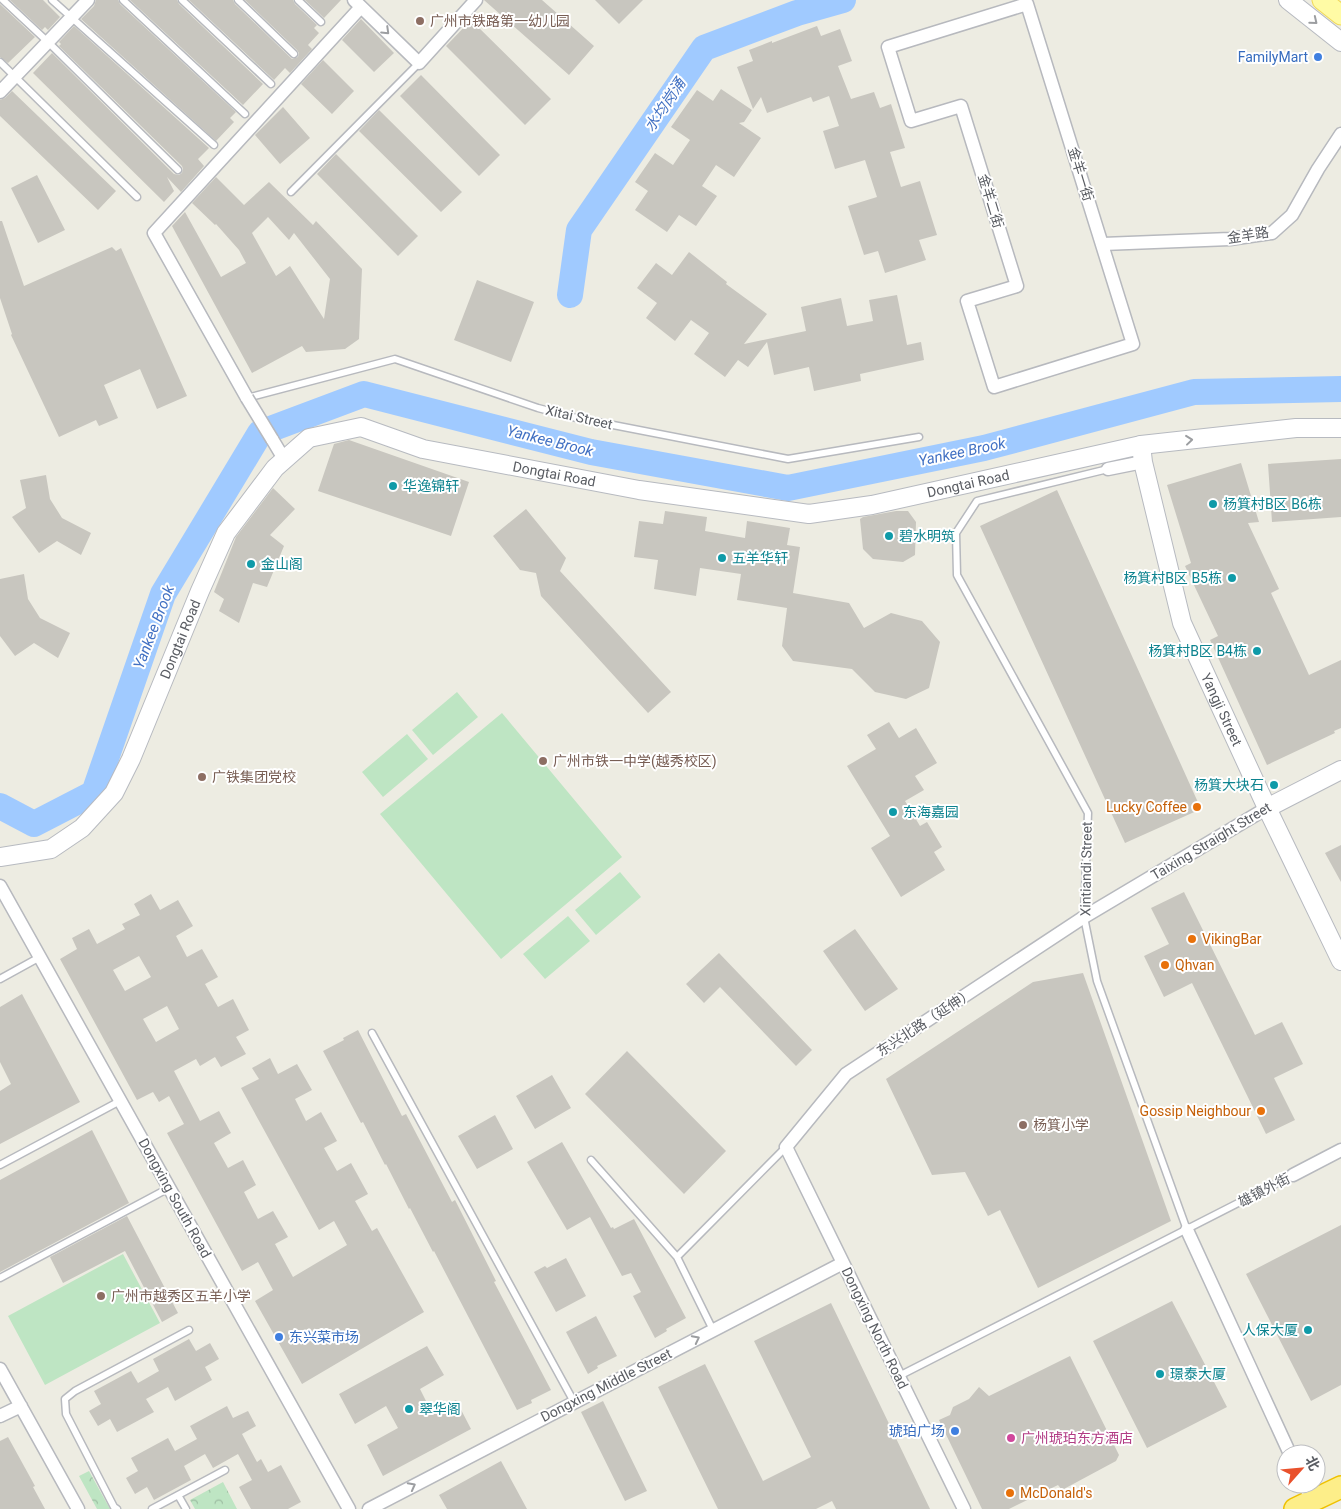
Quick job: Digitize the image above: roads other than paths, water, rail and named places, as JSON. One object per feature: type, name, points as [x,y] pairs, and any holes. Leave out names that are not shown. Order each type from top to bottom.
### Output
[{"type":"highway","points":[[1303,1498],[1341,1487]]},
{"type":"main road","points":[[1322,0],[1341,15]]},
{"type":"street","points":[[0,92],[88,0]]},
{"type":"street","points":[[284,459],[247,398],[154,233],[358,3],[419,63],[476,0]]},
{"type":"street","points":[[1288,0],[1341,42]]},
{"type":"street","name":"金羊一街","points":[[888,46],[1027,4],[1103,244],[1132,344],[994,387]]},
{"type":"street","name":"金羊二街","points":[[888,46],[912,121],[961,106],[1008,257],[1017,286],[967,301],[994,387]]},
{"type":"street","name":"金羊路","points":[[1103,244],[1230,239],[1272,234],[1292,214],[1318,168],[1341,134]]},
{"type":"street","name":"Dongtai Road","points":[[0,857],[51,849],[82,828],[114,793],[226,534],[275,468],[309,438],[361,427],[423,449],[639,490],[809,514],[872,506],[1142,454],[1296,428],[1341,428]]},
{"type":"street","points":[[1108,469],[1142,454]]},
{"type":"street","name":"Yangji Street","points":[[1142,454],[1182,623],[1267,808],[1341,961]]},
{"type":"street","name":"Taixing Straight Street","points":[[1084,917],[1267,808],[1341,770]]},
{"type":"street","name":"Dongxing South Road","points":[[0,886],[349,1509]]},
{"type":"street","name":"东兴北路（延伸）","points":[[786,1147],[846,1074],[1084,917]]},
{"type":"street","name":"Dongxing North Road","points":[[786,1147],[964,1509]]},
{"type":"street","name":"雄镇外街","points":[[1293,1175],[1341,1150]]},
{"type":"street","points":[[1187,1230],[1285,1444]]},
{"type":"street","name":"Dongxing Middle Street","points":[[369,1509],[843,1263]]},
{"type":"street","points":[[0,1368],[78,1509]]},
{"type":"street","points":[[0,1416],[21,1406]]},
{"type":"lane","points":[[3,0],[178,170]]},
{"type":"lane","points":[[52,0],[214,145]]},
{"type":"lane","points":[[123,0],[245,114]]},
{"type":"lane","points":[[182,0],[271,84]]},
{"type":"lane","points":[[238,0],[294,54]]},
{"type":"lane","points":[[298,0],[321,22]]},
{"type":"lane","points":[[0,62],[137,197]]},
{"type":"lane","points":[[291,192],[419,63]]},
{"type":"lane","name":"Xitai Street","points":[[247,398],[395,359],[538,408],[572,417],[788,459],[919,437]]},
{"type":"lane","name":"Xintiandi Street","points":[[1108,469],[978,501],[956,533],[957,575],[1088,813],[1084,917],[1097,981],[1187,1230]]},
{"type":"lane","points":[[0,978],[40,957]]},
{"type":"lane","points":[[372,1033],[574,1402]]},
{"type":"lane","points":[[0,1165],[120,1100]]},
{"type":"lane","points":[[677,1257],[786,1147]]},
{"type":"lane","points":[[591,1160],[677,1257],[713,1330]]},
{"type":"lane","name":"雄镇外街","points":[[899,1376],[1293,1175]]},
{"type":"lane","points":[[0,1278],[169,1188]]},
{"type":"lane","points":[[117,1509],[114,1507],[66,1414],[65,1398],[189,1330]]},
{"type":"lane","points":[[152,1509],[225,1470]]},
{"type":"lane","points":[[178,1495],[186,1509]]},
{"type":"waterway","name":"水均岗涌","points":[[570,295],[579,230],[704,48],[797,13],[843,0]]},
{"type":"waterway","name":"Yankee Brook","points":[[0,806],[34,824],[94,793],[163,594],[260,433],[364,394],[591,452],[788,488],[984,448],[1194,392],[1341,389]]},
{"type":"place","name":"广州市铁路第一幼儿园","points":[[420,21]]},
{"type":"place","name":"FamilyMart","points":[[1318,57]]},
{"type":"place","name":"华逸锦轩","points":[[393,486]]},
{"type":"place","name":"杨箕村B区 B6栋","points":[[1213,504]]},
{"type":"place","name":"碧水明筑","points":[[889,536]]},
{"type":"place","name":"五羊华轩","points":[[722,558]]},
{"type":"place","name":"金山阁","points":[[251,564]]},
{"type":"place","name":"杨箕村B区 B5栋","points":[[1232,578]]},
{"type":"place","name":"杨箕村B区 B4栋","points":[[1257,651]]},
{"type":"place","name":"广州市铁一中学(越秀校区)","points":[[543,761]]},
{"type":"place","name":"广铁集团党校","points":[[202,777]]},
{"type":"place","name":"杨箕大块石","points":[[1274,785]]},
{"type":"place","name":"Lucky Coffee","points":[[1197,807]]},
{"type":"place","name":"东海嘉园","points":[[893,812]]},
{"type":"place","name":"VikingBar","points":[[1192,939]]},
{"type":"place","name":"Qhvan","points":[[1165,965]]},
{"type":"place","name":"Gossip Neighbour","points":[[1261,1111]]},
{"type":"place","name":"杨箕小学","points":[[1023,1125]]},
{"type":"place","name":"广州市越秀区五羊小学","points":[[101,1296]]},
{"type":"place","name":"人保大厦","points":[[1308,1330]]},
{"type":"place","name":"东兴菜市场","points":[[279,1337]]},
{"type":"place","name":"璟泰大厦","points":[[1160,1374]]},
{"type":"place","name":"翠华阁","points":[[409,1409]]},
{"type":"place","name":"琥珀广场","points":[[955,1431]]},
{"type":"place","name":"广州琥珀东方酒店","points":[[1011,1438]]},
{"type":"place","name":"McDonald's","points":[[1010,1493]]}]
